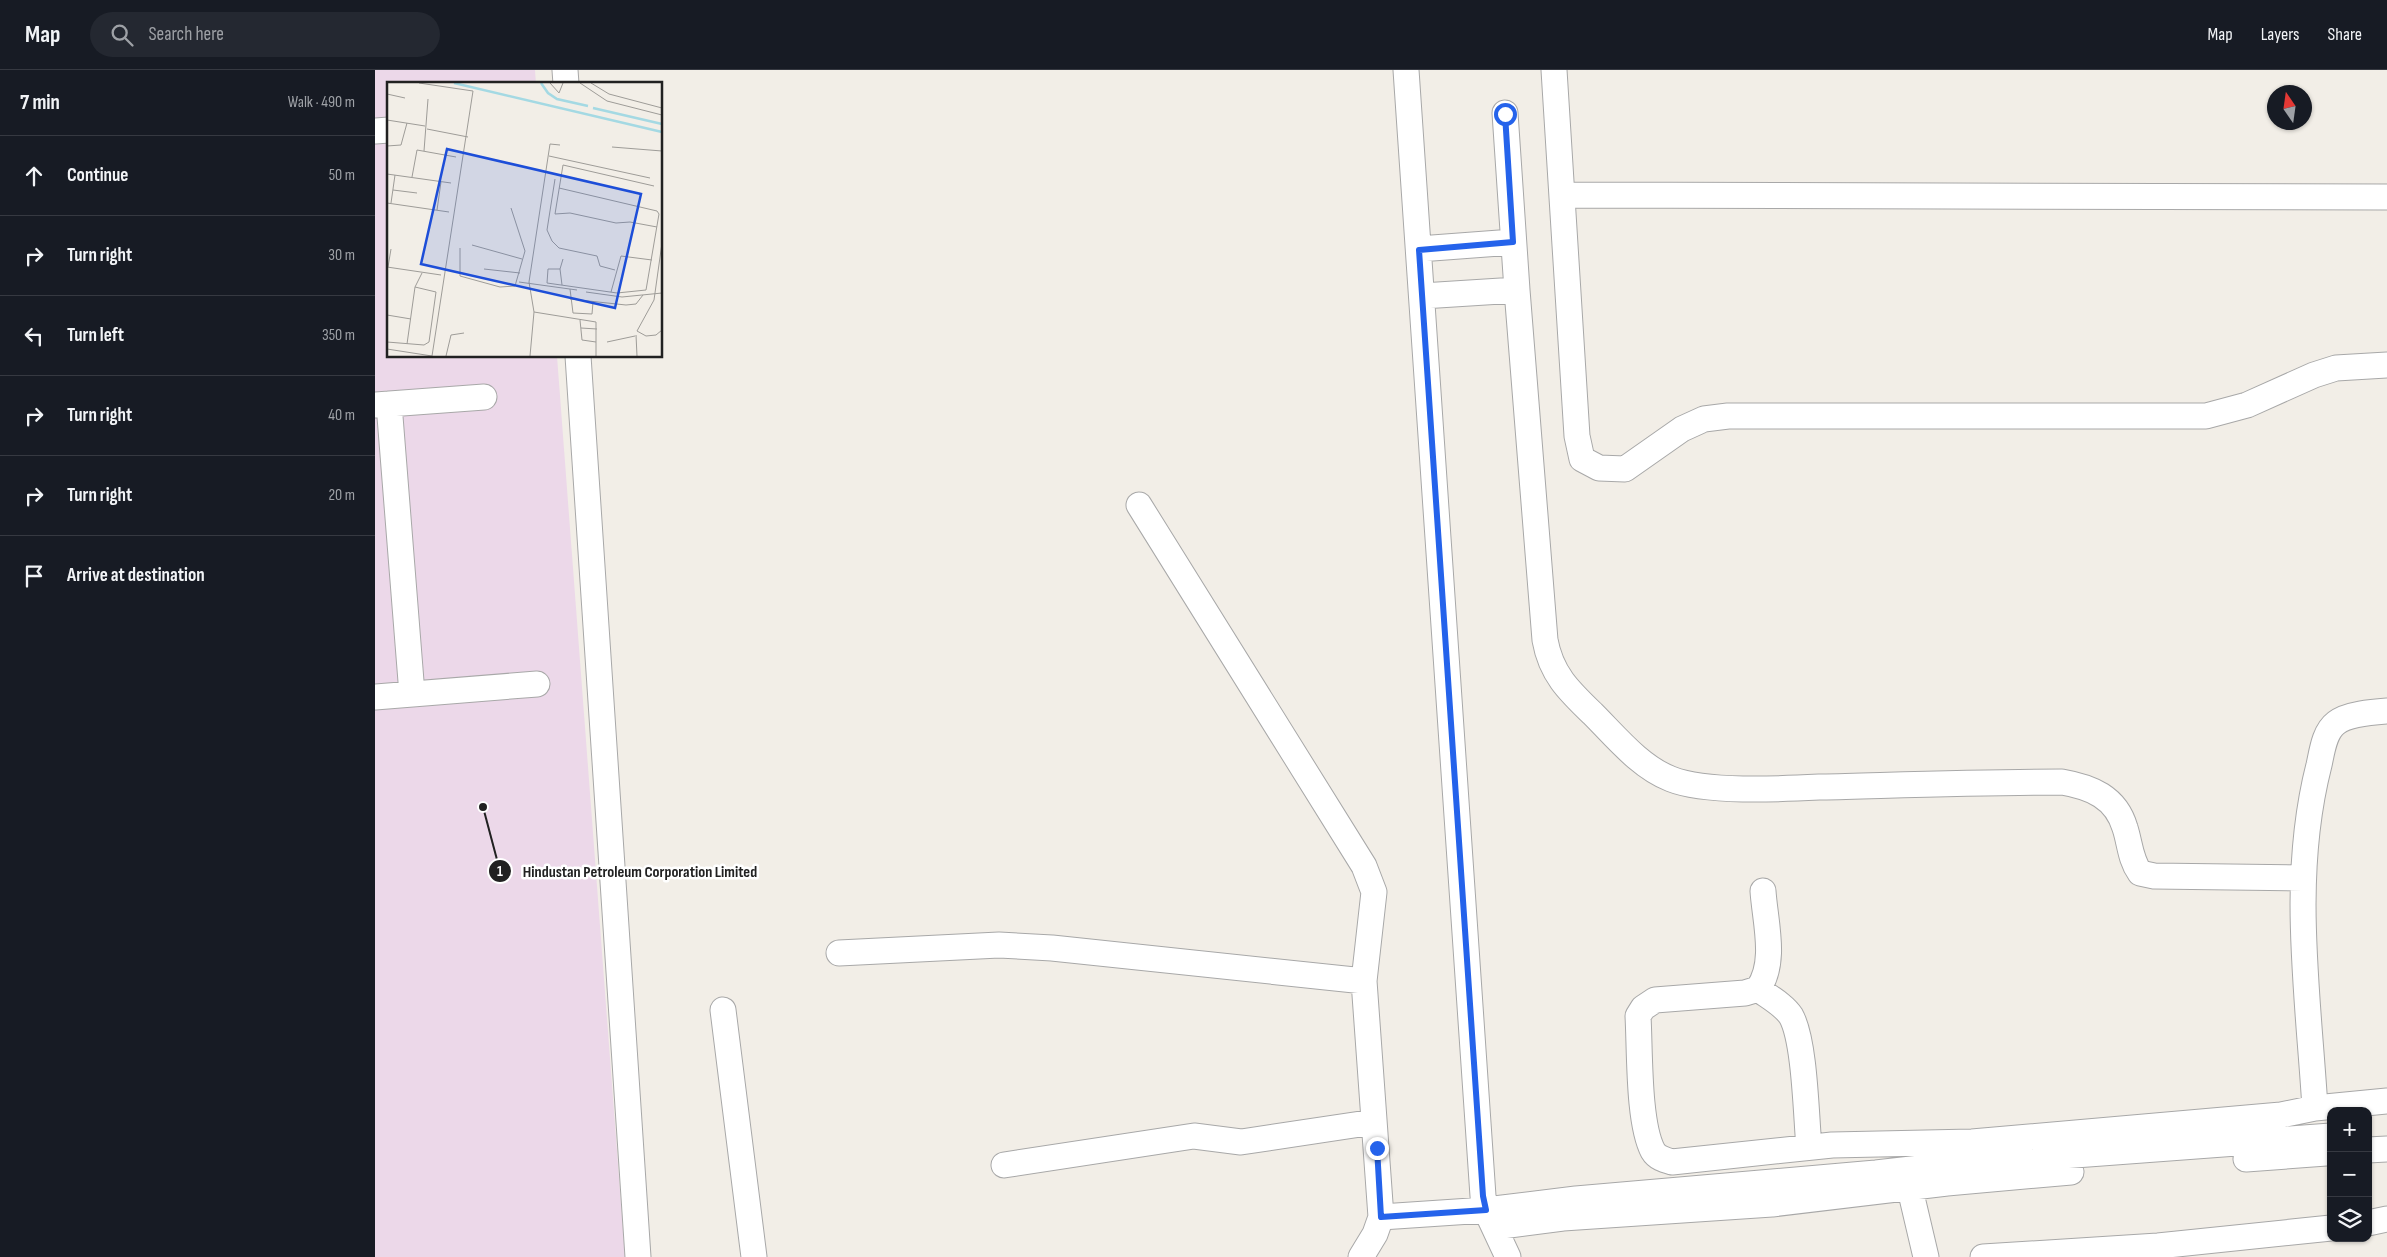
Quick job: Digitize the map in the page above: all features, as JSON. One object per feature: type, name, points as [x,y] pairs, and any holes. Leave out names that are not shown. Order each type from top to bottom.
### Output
[{"type":"lane","points":[[1406,70],[1483,1196],[1490,1218],[1508,1257]]},
{"type":"lane","points":[[1554,70],[1577,436],[1582,459],[1599,468],[1625,469],[1682,429],[1704,419],[1728,416],[2206,416],[2247,405],[2314,375],[2336,368],[2387,365]]},
{"type":"lane","points":[[1505,114],[1513,242],[1545,640],[1549,659],[1556,674],[1574,696],[1649,767],[1671,779],[1695,786],[1772,789],[2062,782],[2087,786],[2103,796],[2116,810],[2125,825],[2134,864],[2140,873],[2153,876],[2303,878]]},
{"type":"lane","points":[[1563,195],[2387,197]]},
{"type":"lane","points":[[1419,250],[1513,242]]},
{"type":"lane","points":[[1422,296],[1517,290]]},
{"type":"lane","points":[[578,358],[637,1257]]},
{"type":"lane","points":[[412,694],[382,404],[484,397]]},
{"type":"lane","points":[[1139,505],[1364,866],[1374,892],[1364,981],[1381,1217],[1375,1234],[1361,1257]]},
{"type":"lane","points":[[375,698],[537,684]]},
{"type":"lane","points":[[2315,1108],[2301,913],[2308,817],[2326,737],[2336,722],[2387,711]]},
{"type":"lane","points":[[1763,891],[1769,965],[1766,978],[1758,989],[1745,993],[1655,1000],[1643,1008],[1638,1016],[1643,1116],[1653,1151],[1662,1159],[1672,1162],[1809,1147],[1973,1142],[2281,1116],[2315,1108],[2387,1101]]},
{"type":"lane","points":[[839,953],[999,945],[1051,948],[1364,981]]},
{"type":"lane","points":[[1758,989],[1790,1015],[1796,1029],[1801,1059],[1809,1147]]},
{"type":"lane","points":[[723,1010],[754,1257]]},
{"type":"lane","points":[[1003,1165],[1194,1136],[1241,1142],[1374,1122]]},
{"type":"lane","points":[[2372,1133],[2387,1131]]},
{"type":"lane","points":[[1381,1217],[1563,1218],[1781,1203],[1907,1179],[1956,1164],[2327,1136]]},
{"type":"lane","points":[[2372,1150],[2387,1149]]},
{"type":"lane","points":[[1907,1179],[2113,1169],[2327,1153]]},
{"type":"lane","points":[[1907,1179],[1925,1257]]},
{"type":"lane","points":[[2372,1222],[2387,1219]]},
{"type":"lane","points":[[1983,1257],[2159,1251],[2327,1229]]},
{"type":"shaded area","points":[[375,70],[535,70],[536,82],[387,82],[387,358],[557,358],[625,1257],[375,1257]]},
{"type":"place","name":"Hindustan Petroleum Corporation Limited","points":[[483,807]]},
{"type":"route","points":[[1377,1148],[1381,1217],[1486,1210],[1483,1196],[1419,250],[1513,242],[1505,114]]}]
